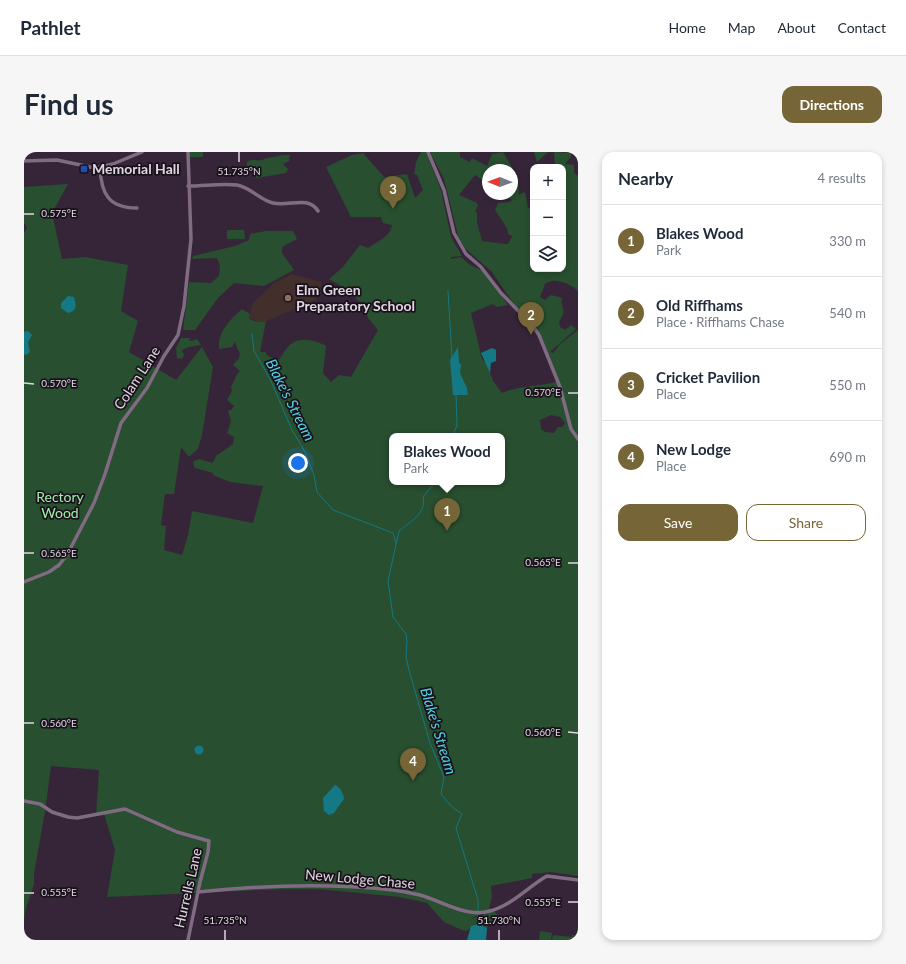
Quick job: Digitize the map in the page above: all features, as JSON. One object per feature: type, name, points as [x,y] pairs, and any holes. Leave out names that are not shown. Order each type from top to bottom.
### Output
[{"type":"street","points":[[24,161],[51,160],[91,168],[125,160],[142,152]]},
{"type":"street","name":"Colam Lane","points":[[24,582],[48,572],[59,565],[67,555],[94,503],[121,423],[147,388],[164,356],[178,335],[184,306],[191,239],[188,152]]},
{"type":"street","points":[[428,152],[444,190],[454,234],[466,254],[480,267],[501,293],[532,325],[539,336],[560,387],[571,429],[578,439]]},
{"type":"street","points":[[100,167],[100,180],[103,192],[110,200],[118,206],[137,208]]},
{"type":"street","points":[[188,186],[237,185],[272,203],[289,204],[307,202],[312,203],[318,211]]},
{"type":"street","name":"Hurrells Lane","points":[[24,801],[40,804],[52,812],[77,818],[125,809],[177,832],[209,841],[208,852],[188,940]]},
{"type":"street","name":"New Lodge Chase","points":[[198,892],[296,884],[367,888],[412,893],[453,908],[486,912],[494,910],[520,896],[547,876],[578,880]]},
{"type":"shaded area","name":"Elm Green Preparatory School","points":[[291,274],[322,282],[316,300],[262,323],[249,318],[252,304],[273,284]]},
{"type":"green space","points":[[189,152],[203,152],[203,157],[189,157]]},
{"type":"green space","name":"Rectory Wood","points":[[421,152],[426,152],[441,190],[451,237],[462,256],[451,257],[451,259],[461,257],[470,265],[484,271],[508,305],[497,307],[493,304],[471,313],[482,359],[487,364],[493,381],[502,393],[509,390],[559,381],[542,338],[528,317],[521,312],[511,300],[492,272],[466,249],[459,239],[444,179],[430,152],[460,152],[460,157],[470,162],[472,158],[483,164],[482,164],[482,180],[475,175],[459,195],[477,203],[478,205],[475,212],[477,212],[477,222],[482,241],[508,244],[512,236],[508,234],[507,228],[495,210],[498,203],[518,200],[518,177],[519,195],[525,192],[528,208],[530,208],[530,272],[566,272],[566,164],[574,165],[574,173],[578,176],[578,291],[562,282],[553,281],[545,284],[540,297],[545,300],[551,295],[562,298],[563,314],[559,322],[560,327],[565,330],[571,325],[576,329],[550,352],[553,353],[560,344],[578,330],[578,876],[551,872],[532,874],[532,878],[491,886],[492,897],[489,908],[492,909],[468,920],[494,911],[500,918],[492,921],[487,928],[478,924],[466,931],[444,922],[427,903],[400,897],[318,889],[282,889],[107,897],[115,850],[104,814],[96,816],[99,770],[51,766],[45,812],[34,873],[34,884],[26,908],[24,920],[24,233],[27,227],[24,223],[24,187],[68,184],[52,213],[62,259],[85,257],[128,265],[121,311],[138,321],[129,352],[176,380],[202,347],[213,367],[202,435],[198,449],[189,457],[181,447],[174,494],[165,494],[161,525],[166,526],[164,550],[182,555],[188,535],[192,511],[253,523],[263,486],[230,482],[213,475],[213,473],[195,468],[193,463],[199,459],[213,463],[216,456],[233,444],[234,437],[227,433],[231,421],[228,411],[234,406],[227,400],[232,391],[231,386],[240,371],[233,365],[239,358],[240,353],[235,341],[232,347],[219,349],[220,337],[226,326],[242,309],[250,314],[249,318],[253,320],[259,322],[266,321],[260,352],[265,352],[268,356],[279,360],[287,347],[299,340],[318,342],[326,346],[323,373],[331,382],[339,375],[351,377],[378,330],[368,318],[365,308],[350,291],[329,279],[342,268],[360,245],[368,248],[386,236],[392,225],[383,223],[381,217],[351,217],[326,167],[352,155],[363,153],[384,177],[407,174],[415,198],[423,190],[417,175],[414,174],[416,162]],"holes":[[[551,415],[560,417],[565,423],[562,427],[558,427],[554,433],[545,432],[541,429],[540,420]]]},
{"type":"green space","points":[[503,152],[510,164],[488,164],[492,154]]},
{"type":"green space","points":[[534,152],[548,152],[537,162]]},
{"type":"green space","points":[[554,152],[571,153],[571,157],[565,164],[555,164]]},
{"type":"green space","points":[[282,155],[290,155],[289,161],[283,164],[288,169],[286,173],[257,178],[247,167],[247,162],[251,160],[260,160]]},
{"type":"green space","points":[[227,230],[244,230],[245,239],[227,239]]},
{"type":"green space","points":[[266,231],[293,231],[297,239],[282,247],[282,253],[294,270],[264,286],[234,283],[218,298],[195,330],[183,330],[189,282],[211,283],[219,276],[220,266],[217,258],[192,259],[193,256],[235,246],[249,240],[250,234]]},
{"type":"green space","points":[[181,338],[190,338],[189,340],[191,341],[197,339],[201,345],[182,350],[184,355],[182,359],[177,358],[176,348]]},
{"type":"green space","points":[[540,931],[552,933],[551,940],[539,940]]},
{"type":"green space","points":[[553,935],[572,937],[572,935],[578,936],[578,940],[552,940]]},
{"type":"water","points":[[68,296],[74,297],[76,305],[73,311],[68,313],[61,308],[61,303]]},
{"type":"water","points":[[28,331],[32,335],[28,342],[30,352],[26,355],[24,354],[24,332]]},
{"type":"water","points":[[458,347],[459,362],[461,365],[460,373],[467,388],[468,395],[453,395],[450,360]]},
{"type":"water","points":[[492,348],[496,350],[496,361],[491,363],[490,373],[481,353]]},
{"type":"water","points":[[197,746],[201,746],[203,750],[201,754],[197,754],[195,752],[195,748]]},
{"type":"water","points":[[335,785],[339,787],[344,799],[334,813],[329,815],[324,811],[323,798]]},
{"type":"water","points":[[478,924],[487,928],[486,940],[467,940],[471,926]]},
{"type":"waterway","name":"Blake's Stream","points":[[448,291],[452,358]]},
{"type":"waterway","name":"Blake's Stream","points":[[252,334],[254,351],[271,381],[292,430],[305,452],[314,475],[317,492],[333,510],[393,533],[396,543]]},
{"type":"waterway","name":"Blake's Stream","points":[[454,433],[457,425],[456,395]]},
{"type":"waterway","name":"Blake's Stream","points":[[433,485],[423,497],[424,503],[417,517],[399,531],[388,581],[393,617],[406,634],[406,657],[409,670],[430,743],[444,777],[441,794],[452,807],[462,814],[456,828],[478,900],[478,911]]},
{"type":"waterway","name":"Blake's Stream","points":[[477,925],[478,914]]},
{"type":"place","name":"Memorial Hall","points":[[84,169]]},
{"type":"place","name":"Cricket Pavilion","points":[[393,209]]},
{"type":"place","name":"Elm Green Preparatory School","points":[[288,298]]},
{"type":"place","name":"Old Riffhams","points":[[531,335]]},
{"type":"place","name":"Blakes Wood","points":[[447,531]]},
{"type":"place","name":"New Lodge","points":[[413,781]]}]
